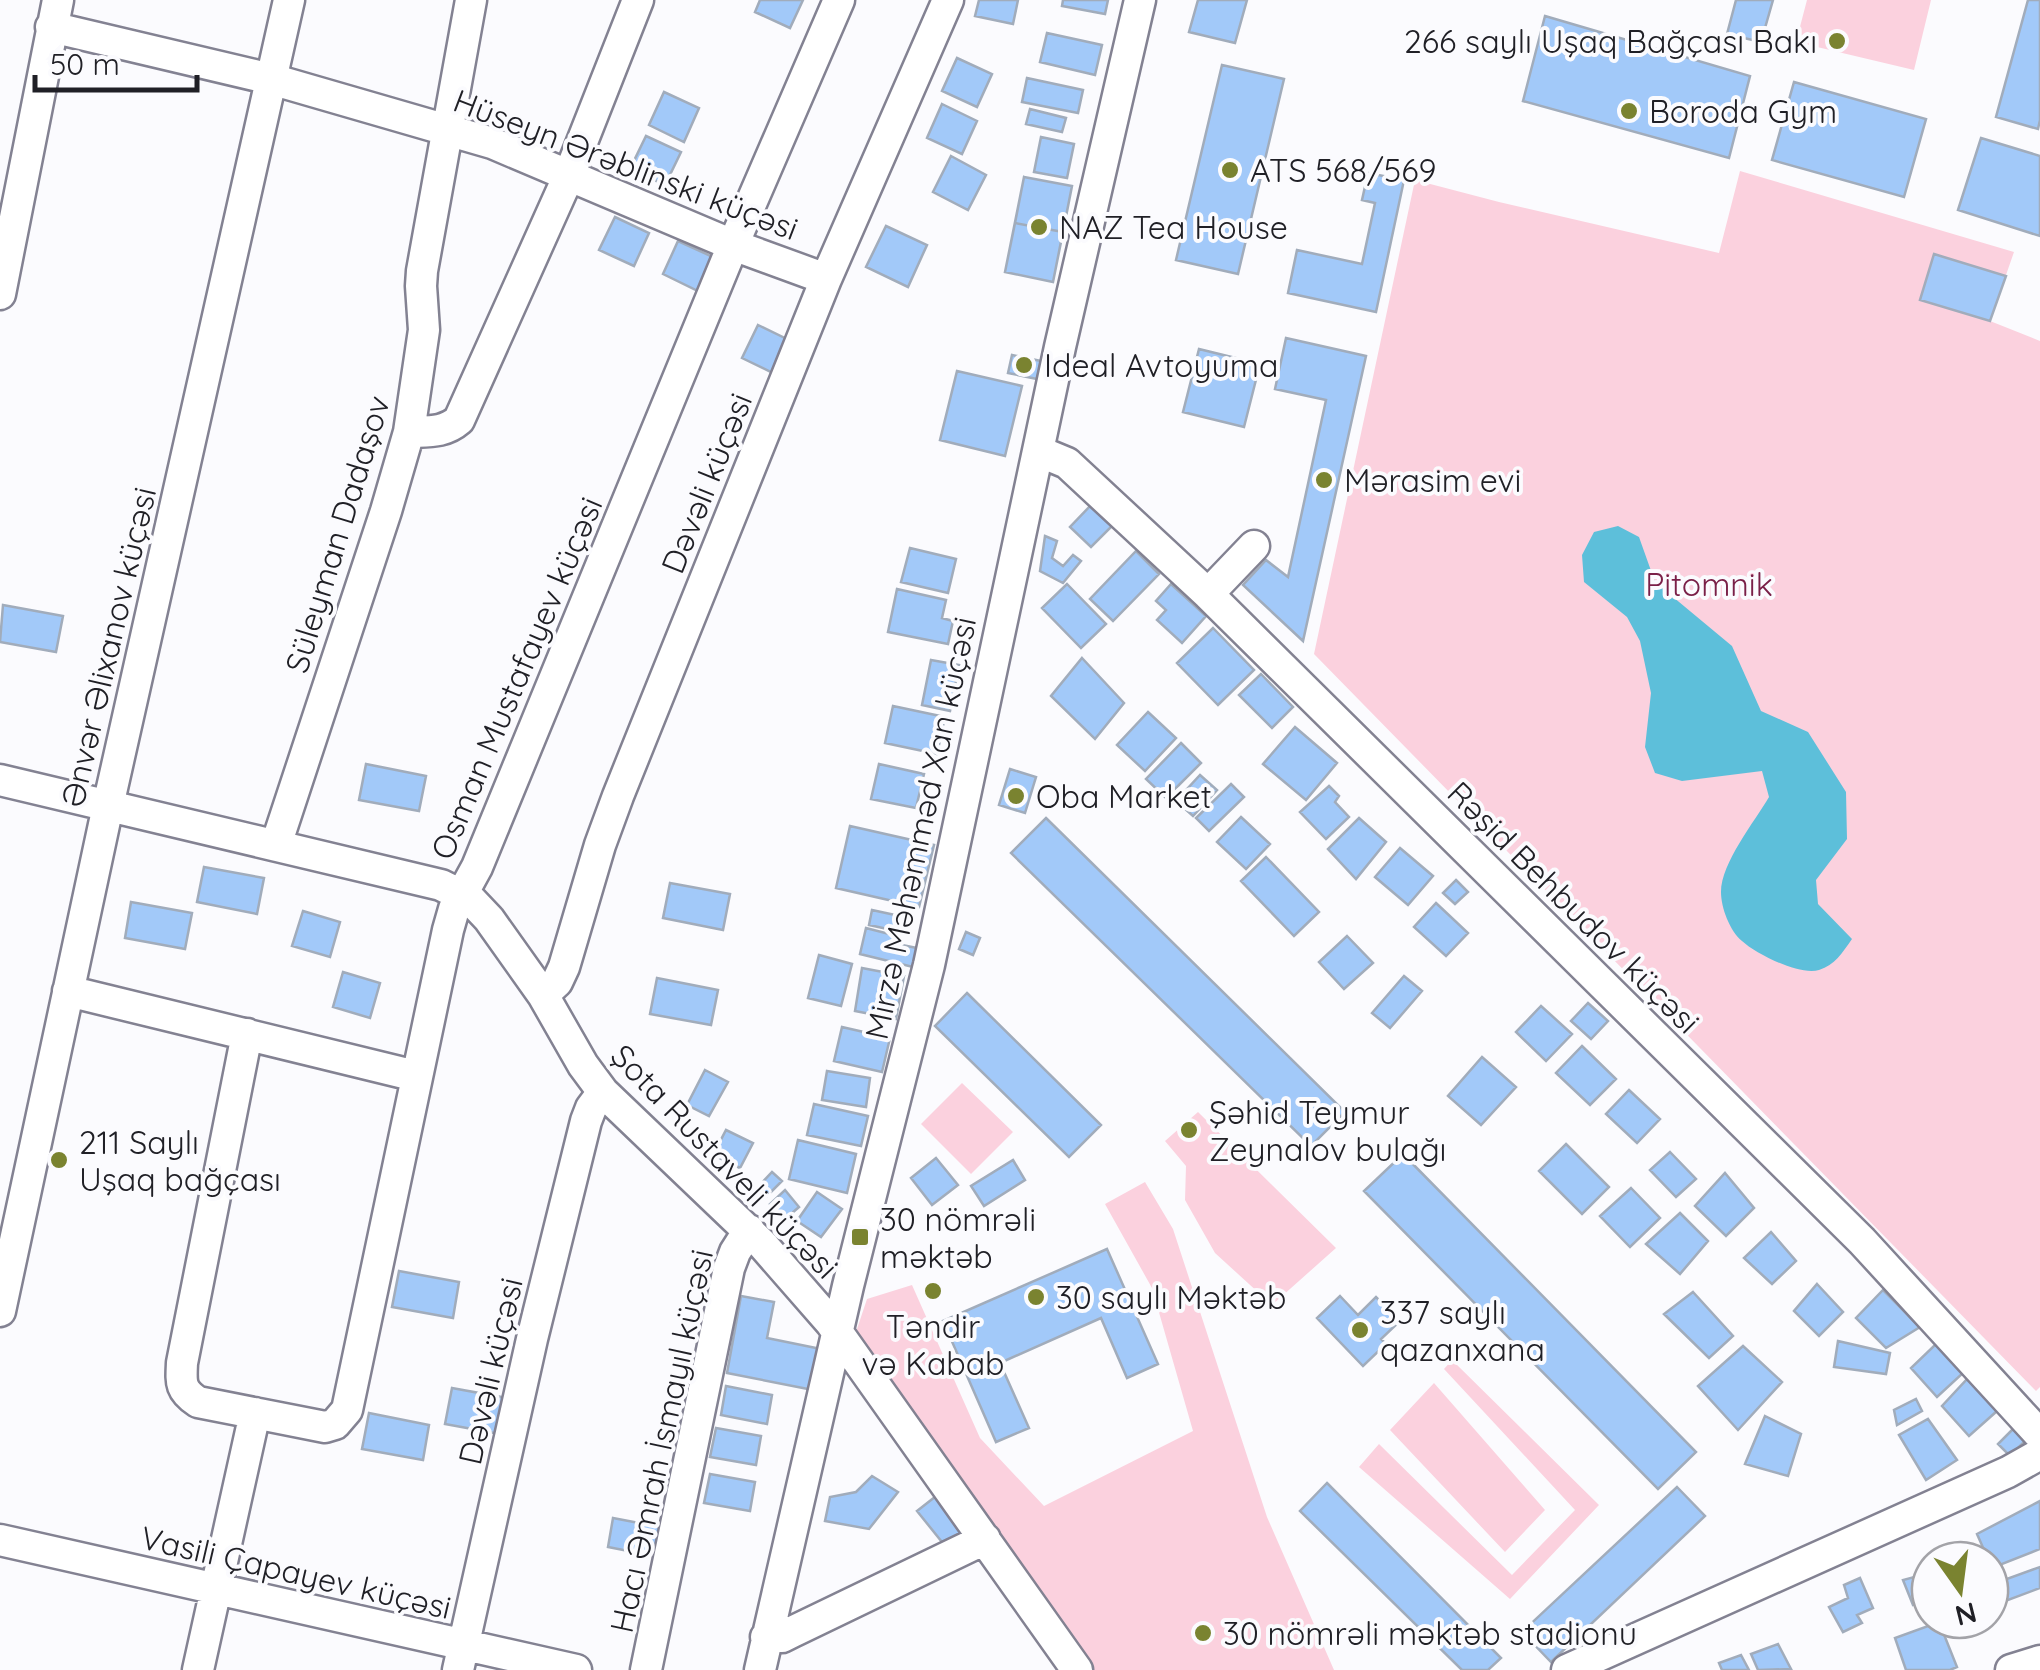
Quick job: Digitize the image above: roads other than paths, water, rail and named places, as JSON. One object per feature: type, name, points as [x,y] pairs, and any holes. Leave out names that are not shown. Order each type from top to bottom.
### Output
[{"type":"street","name":"Ənvər Əlixanov küçəsi","points":[[0,1311],[108,806],[289,0]]},
{"type":"street","name":"Süleyman Dadaşov","points":[[276,845],[409,432],[424,330],[422,272],[471,0]]},
{"type":"street","points":[[409,432],[440,431],[460,420],[569,174],[638,0]]},
{"type":"street","name":"Osman Mustafayev küçəsi","points":[[255,1414],[325,1428],[336,1424],[347,1410],[448,930],[478,867],[733,245],[839,0]]},
{"type":"street","name":"Dəvəli küçəsi","points":[[543,995],[564,967],[618,796],[826,279],[948,0]]},
{"type":"street","name":"Mirzə Məhəmməd Xan küçəsi","points":[[760,1670],[838,1331],[929,964],[1038,451],[1140,0]]},
{"type":"street","name":"Hüseyn Ərəblinski küçəsi","points":[[55,13],[508,150],[733,245],[826,279]]},
{"type":"street","points":[[0,294],[55,13]]},
{"type":"street","name":"Rəşid Behbudov küçəsi","points":[[1038,451],[1067,463],[1208,594],[1862,1241],[2037,1425]]},
{"type":"street","points":[[1208,594],[1254,546]]},
{"type":"street","name":"Şota Rustaveli küçəsi","points":[[0,780],[441,885],[480,907],[543,995],[603,1092],[749,1230],[838,1331],[1077,1670]]},
{"type":"street","points":[[68,992],[416,1076]]},
{"type":"street","points":[[198,1670],[255,1414],[198,1402],[187,1395],[181,1382],[182,1363],[246,1034]]},
{"type":"street","name":"Dəvəli küçəsi","points":[[460,1658],[586,1121],[603,1092]]},
{"type":"street","name":"Hacı Əmrah İsmayıl küçəsi","points":[[646,1670],[729,1268],[749,1230]]},
{"type":"street","points":[[1567,1670],[2008,1472],[2040,1454]]},
{"type":"street","points":[[766,1637],[792,1632],[984,1539]]},
{"type":"street","name":"Vasili Çapayev küçəsi","points":[[0,1540],[216,1589],[460,1658],[576,1670]]},
{"type":"street","points":[[2010,1670],[2040,1662]]},
{"type":"water","points":[[1618,526],[1639,537],[1655,582],[1732,646],[1761,711],[1808,732],[1846,792],[1847,839],[1816,880],[1818,904],[1852,939],[1825,968],[1801,970],[1757,952],[1738,937],[1724,912],[1721,892],[1727,868],[1769,797],[1762,771],[1682,781],[1655,773],[1645,747],[1651,693],[1640,641],[1627,617],[1584,582],[1582,555],[1594,532]]},
{"type":"place","name":"266 saylı Uşaq Bağçası Bakı","points":[[1837,41]]},
{"type":"place","name":"Boroda Gym","points":[[1629,111]]},
{"type":"place","name":"ATS 568/569","points":[[1230,170]]},
{"type":"place","name":"NAZ Tea House","points":[[1039,227]]},
{"type":"place","name":"Ideal Avtoyuma","points":[[1024,365]]},
{"type":"place","name":"Mərasim evi","points":[[1324,480]]},
{"type":"place","name":"Oba Market","points":[[1016,796]]},
{"type":"place","name":"Şəhid Teymur Zeynalov bulağı","points":[[1189,1130]]},
{"type":"place","name":"211 Saylı Uşaq bağçası","points":[[59,1160]]},
{"type":"place","name":"30 nömrəli məktəb","points":[[860,1237]]},
{"type":"place","name":"Təndir və Kabab","points":[[933,1291]]},
{"type":"place","name":"30 saylı Məktəb","points":[[1036,1297]]},
{"type":"place","name":"337 saylı qazanxana","points":[[1360,1330]]},
{"type":"place","name":"30 nömrəli məktəb stadionu","points":[[1203,1633]]},
{"type":"park label","name":"Pitomnik","points":[[1709,584]]}]
